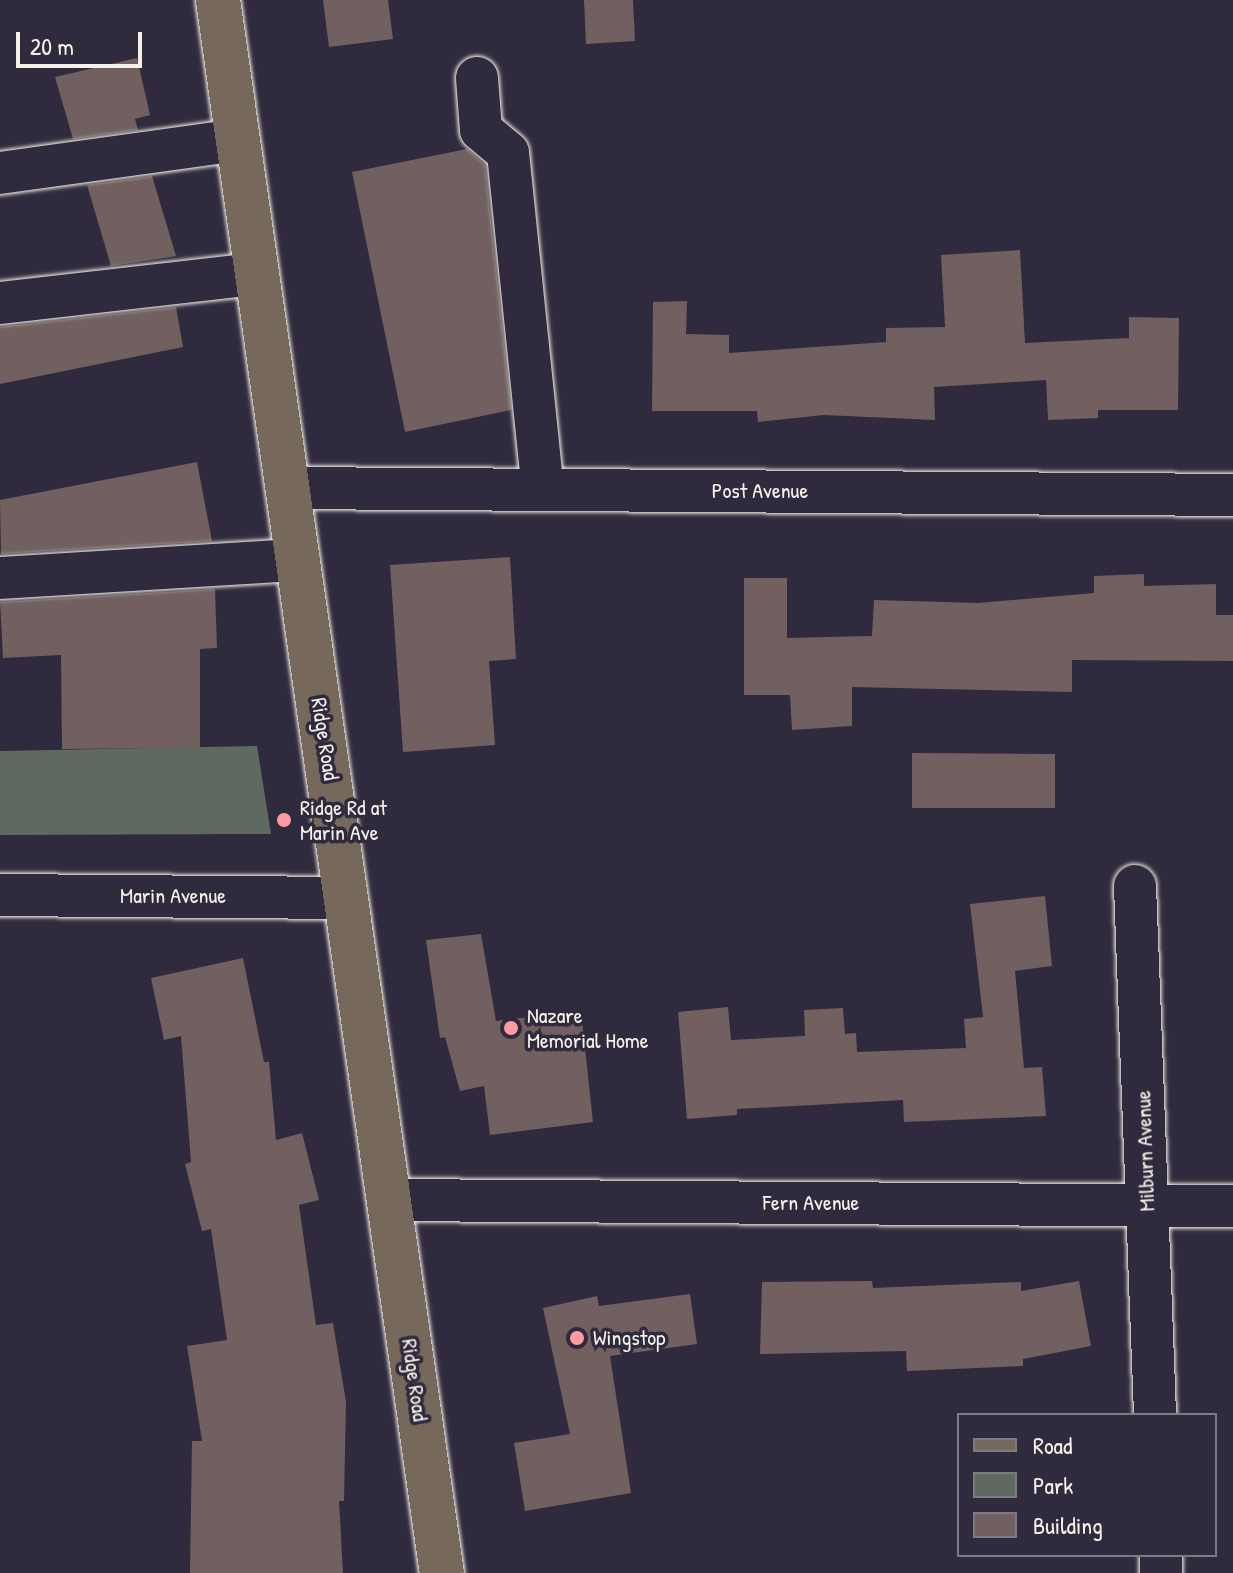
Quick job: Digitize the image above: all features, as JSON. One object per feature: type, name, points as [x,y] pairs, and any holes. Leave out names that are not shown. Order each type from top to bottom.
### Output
[{"type":"main road","name":"Ridge Road","points":[[218,0],[442,1573]]},
{"type":"street","points":[[477,78],[481,130],[508,153],[543,489]]},
{"type":"street","points":[[0,173],[238,140]]},
{"type":"street","points":[[0,303],[256,274]]},
{"type":"street","name":"Post Avenue","points":[[287,488],[1233,495]]},
{"type":"street","points":[[0,578],[298,560]]},
{"type":"street","name":"Milburn Avenue","points":[[1135,886],[1155,1413]]},
{"type":"street","name":"Marin Avenue","points":[[0,895],[346,898]]},
{"type":"street","name":"Fern Avenue","points":[[389,1200],[1233,1206]]},
{"type":"green space","points":[[257,746],[271,834],[0,835],[0,751]]},
{"type":"building","points":[[323,0],[388,0],[393,39],[329,47]]},
{"type":"building","points":[[584,0],[633,0],[635,41],[586,44]]},
{"type":"building","points":[[137,58],[150,115],[135,119],[138,130],[73,139],[55,77]]},
{"type":"building","points":[[467,149],[485,165],[511,410],[405,432],[352,172]]},
{"type":"building","points":[[152,176],[176,256],[111,266],[87,185]]},
{"type":"building","points":[[1020,250],[1025,343],[1129,338],[1129,317],[1179,318],[1178,410],[1098,410],[1098,418],[1048,420],[1046,380],[934,387],[935,420],[824,415],[758,422],[757,411],[652,411],[653,302],[687,301],[686,334],[729,335],[729,353],[886,342],[886,328],[945,327],[941,255]]},
{"type":"building","points":[[176,307],[183,347],[0,384],[0,327]]},
{"type":"building","points":[[197,462],[212,541],[1,554],[0,500]]},
{"type":"building","points":[[510,557],[516,659],[489,661],[495,745],[403,752],[390,565]]},
{"type":"building","points":[[1144,574],[1144,586],[1216,584],[1216,615],[1233,615],[1233,661],[1072,660],[1072,692],[852,687],[852,726],[792,730],[790,695],[744,695],[744,578],[787,578],[787,638],[872,636],[874,600],[978,603],[1094,593],[1094,576]]},
{"type":"building","points":[[215,589],[217,648],[200,649],[200,748],[62,749],[61,655],[3,658],[0,602]]},
{"type":"building","points":[[912,753],[1055,754],[1055,808],[912,808]]},
{"type":"building","points":[[1045,896],[1052,966],[1015,971],[1024,1068],[1042,1067],[1046,1116],[904,1122],[903,1100],[737,1109],[737,1115],[687,1119],[678,1012],[728,1007],[731,1040],[805,1036],[804,1010],[843,1008],[845,1034],[856,1033],[857,1052],[966,1048],[964,1019],[983,1017],[970,904]]},
{"type":"building","name":"Nazare Memorial Home","points":[[481,934],[496,1021],[581,1011],[593,1122],[490,1135],[484,1086],[460,1091],[445,1037],[440,1038],[426,940]]},
{"type":"building","points":[[243,958],[264,1062],[269,1062],[276,1140],[302,1133],[319,1200],[299,1205],[316,1325],[333,1323],[346,1402],[344,1501],[339,1501],[343,1573],[190,1573],[192,1441],[202,1441],[187,1346],[227,1340],[211,1229],[202,1231],[185,1164],[191,1162],[181,1036],[164,1040],[151,978]]},
{"type":"building","points":[[872,1281],[873,1288],[1021,1282],[1021,1291],[1079,1281],[1091,1346],[1023,1359],[1023,1366],[907,1371],[906,1351],[760,1354],[762,1282]]},
{"type":"building","points":[[690,1294],[697,1344],[610,1356],[631,1493],[525,1511],[514,1443],[570,1434],[543,1308],[597,1296],[599,1306]]},
{"type":"place","name":"Ridge Rd at Marin Ave","points":[[284,820]]},
{"type":"place","name":"Nazare Memorial Home","points":[[511,1028]]},
{"type":"place","name":"Wingstop","points":[[577,1338]]}]
